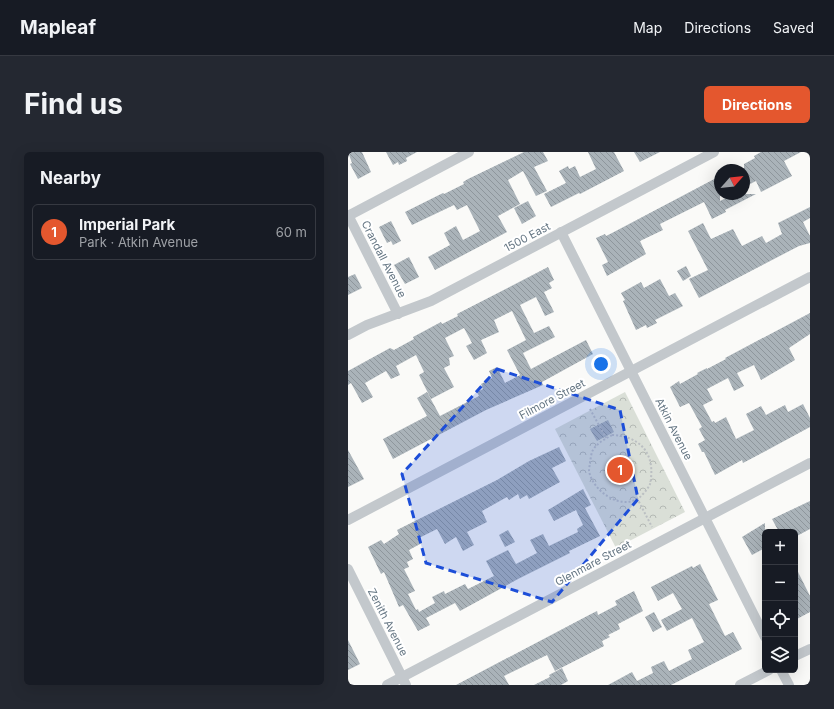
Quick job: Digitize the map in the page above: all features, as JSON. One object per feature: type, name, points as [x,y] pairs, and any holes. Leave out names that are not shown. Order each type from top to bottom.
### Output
[{"type":"street","points":[[348,215],[469,152]]},
{"type":"street","name":"1500 East","points":[[348,335],[367,325],[431,301],[714,152]]},
{"type":"street","name":"Crandall Avenue","points":[[348,215],[398,314]]},
{"type":"street","name":"Atkin Avenue","points":[[561,232],[762,631]]},
{"type":"street","name":"Filmore Street","points":[[348,520],[810,277]]},
{"type":"street","name":"Glenmare Street","points":[[387,685],[404,681],[810,462]]},
{"type":"street","name":"Zenith Avenue","points":[[348,569],[404,681]]},
{"type":"street","points":[[798,655],[810,649]]},
{"type":"street","points":[[740,685],[763,673]]},
{"type":"street","points":[[783,673],[789,685]]},
{"type":"path","points":[[590,409],[606,439]]},
{"type":"path","points":[[612,435],[623,436],[634,440],[648,452],[652,470],[650,485],[640,497],[636,498],[628,501],[614,500],[599,490],[589,471],[592,451],[612,435]]},
{"type":"path","points":[[636,498],[652,527]]},
{"type":"highlighted area","points":[[497,369],[620,410],[638,499],[552,602],[426,563],[402,474]]},
{"type":"green space","points":[[625,392],[685,512],[616,548],[555,429]]},
{"type":"building","points":[[348,152],[362,152],[371,172],[358,179],[350,164],[352,163]]},
{"type":"building","points":[[386,152],[417,152],[406,158],[407,161],[399,165],[398,162],[393,165]]},
{"type":"building","points":[[524,152],[543,152],[548,161],[534,167],[547,191],[536,196],[523,171],[508,180],[520,204],[498,216],[507,232],[435,270],[428,257],[450,245],[444,233],[456,226],[463,240],[480,231],[467,205],[457,210],[454,205],[412,225],[405,212],[464,184],[463,182],[468,179]]},
{"type":"building","points":[[588,152],[614,152],[624,171],[551,207],[544,194],[566,183],[559,171],[568,166],[569,169],[575,166],[580,177],[596,169]]},
{"type":"building","points":[[634,152],[660,152],[640,162]]},
{"type":"building","points":[[761,152],[801,152],[784,161],[792,176],[761,192],[756,181],[750,184],[750,164],[744,164],[755,158],[754,156]]},
{"type":"building","points":[[714,179],[714,200],[744,200],[712,219],[704,202],[660,224],[663,230],[640,241],[646,254],[607,276],[602,265],[608,262],[596,238],[612,233]]},
{"type":"building","points":[[528,201],[536,216],[522,224],[514,208]]},
{"type":"building","points":[[810,207],[810,218],[803,222],[810,236],[810,243],[799,246],[699,298],[689,279],[708,270],[688,231],[703,223],[711,239],[733,229],[742,246],[762,236],[766,243],[782,234],[778,223]]},
{"type":"building","points":[[391,221],[401,241],[393,245],[391,241],[387,243],[379,227]]},
{"type":"building","points":[[409,257],[419,277],[405,284],[394,265]]},
{"type":"building","points":[[686,266],[691,276],[683,281],[677,271]]},
{"type":"building","points":[[548,267],[554,280],[549,283],[552,288],[544,292],[554,312],[545,316],[536,297],[520,305],[534,333],[549,326],[555,337],[523,353],[531,369],[586,340],[593,354],[542,382],[543,385],[486,410],[393,459],[383,439],[427,416],[417,398],[427,392],[440,416],[479,396],[477,392],[483,389],[481,384],[492,378],[489,371],[497,367],[505,383],[520,375],[507,350],[526,340],[512,311],[494,320],[499,332],[481,340],[487,353],[474,360],[466,346],[472,343],[464,328],[445,338],[454,356],[449,358],[450,365],[444,368],[454,387],[431,399],[419,375],[424,372],[416,355],[396,366],[400,375],[391,379],[386,371],[365,383],[373,397],[362,403],[351,383],[348,385],[348,371],[390,348],[394,350],[414,339],[413,337],[441,322],[442,324],[458,316],[457,314]]},
{"type":"building","points":[[355,274],[362,288],[348,295],[348,277]]},
{"type":"building","points":[[660,279],[669,296],[675,293],[683,306],[655,320],[657,323],[647,328],[646,325],[636,330],[621,293],[641,282],[644,288]]},
{"type":"building","points":[[810,313],[810,334],[789,348],[795,360],[761,380],[754,365],[737,373],[744,386],[734,391],[728,378],[707,389],[713,400],[703,405],[712,422],[714,421],[715,423],[726,417],[736,439],[754,430],[746,414],[761,406],[766,415],[785,405],[788,412],[803,404],[810,418],[810,427],[743,463],[742,460],[715,475],[704,452],[702,452],[698,444],[705,440],[699,429],[702,427],[689,403],[680,407],[670,387],[679,381],[680,384],[698,374],[697,373],[726,359],[725,358]]},
{"type":"building","points":[[608,420],[614,432],[597,441],[590,429]]},
{"type":"building","points":[[559,447],[566,461],[552,468],[560,482],[529,499],[527,495],[520,499],[518,494],[509,500],[507,497],[482,511],[487,522],[467,532],[474,545],[463,551],[456,537],[445,544],[437,529],[419,538],[422,543],[409,550],[413,559],[407,562],[409,567],[404,569],[415,591],[408,594],[416,610],[418,609],[419,612],[435,603],[432,597],[444,591],[445,594],[465,584],[468,589],[494,576],[486,561],[508,550],[516,564],[537,553],[530,540],[543,534],[549,546],[578,532],[577,529],[583,525],[576,510],[554,521],[548,510],[583,489],[591,505],[585,508],[600,536],[569,551],[570,553],[518,579],[460,611],[455,603],[426,618],[430,625],[418,631],[403,605],[399,607],[384,572],[381,574],[368,547],[381,540],[384,544],[399,534],[397,530],[497,480],[529,461]]},
{"type":"building","points":[[348,450],[364,479],[348,487]]},
{"type":"building","points":[[810,501],[810,529],[798,535],[798,529],[777,529],[772,519]]},
{"type":"building","points":[[765,523],[765,529],[762,529],[762,550],[752,555],[742,537]]},
{"type":"building","points":[[508,530],[515,542],[505,547],[499,535]]},
{"type":"building","points":[[700,564],[718,600],[709,604],[725,636],[733,632],[742,649],[671,685],[608,685],[632,672],[637,681],[653,673],[651,667],[664,661],[669,671],[692,659],[688,650],[704,642],[692,618],[667,631],[661,620],[682,609],[673,593],[658,601],[651,587],[692,566],[693,568]]},
{"type":"building","points":[[798,572],[810,596],[810,612],[798,618]]},
{"type":"building","points":[[634,591],[643,611],[618,624],[620,629],[608,635],[610,637],[602,641],[604,646],[555,671],[547,655],[504,676],[509,685],[456,685],[597,611],[598,615],[617,605],[615,601]]},
{"type":"building","points":[[654,612],[662,627],[653,632],[645,617]]},
{"type":"building","points":[[348,640],[360,664],[348,670]]},
{"type":"building","points":[[562,668],[568,681],[561,685],[534,685],[550,677],[549,675]]},
{"type":"place","name":"Imperial Park","points":[[620,470]]}]
